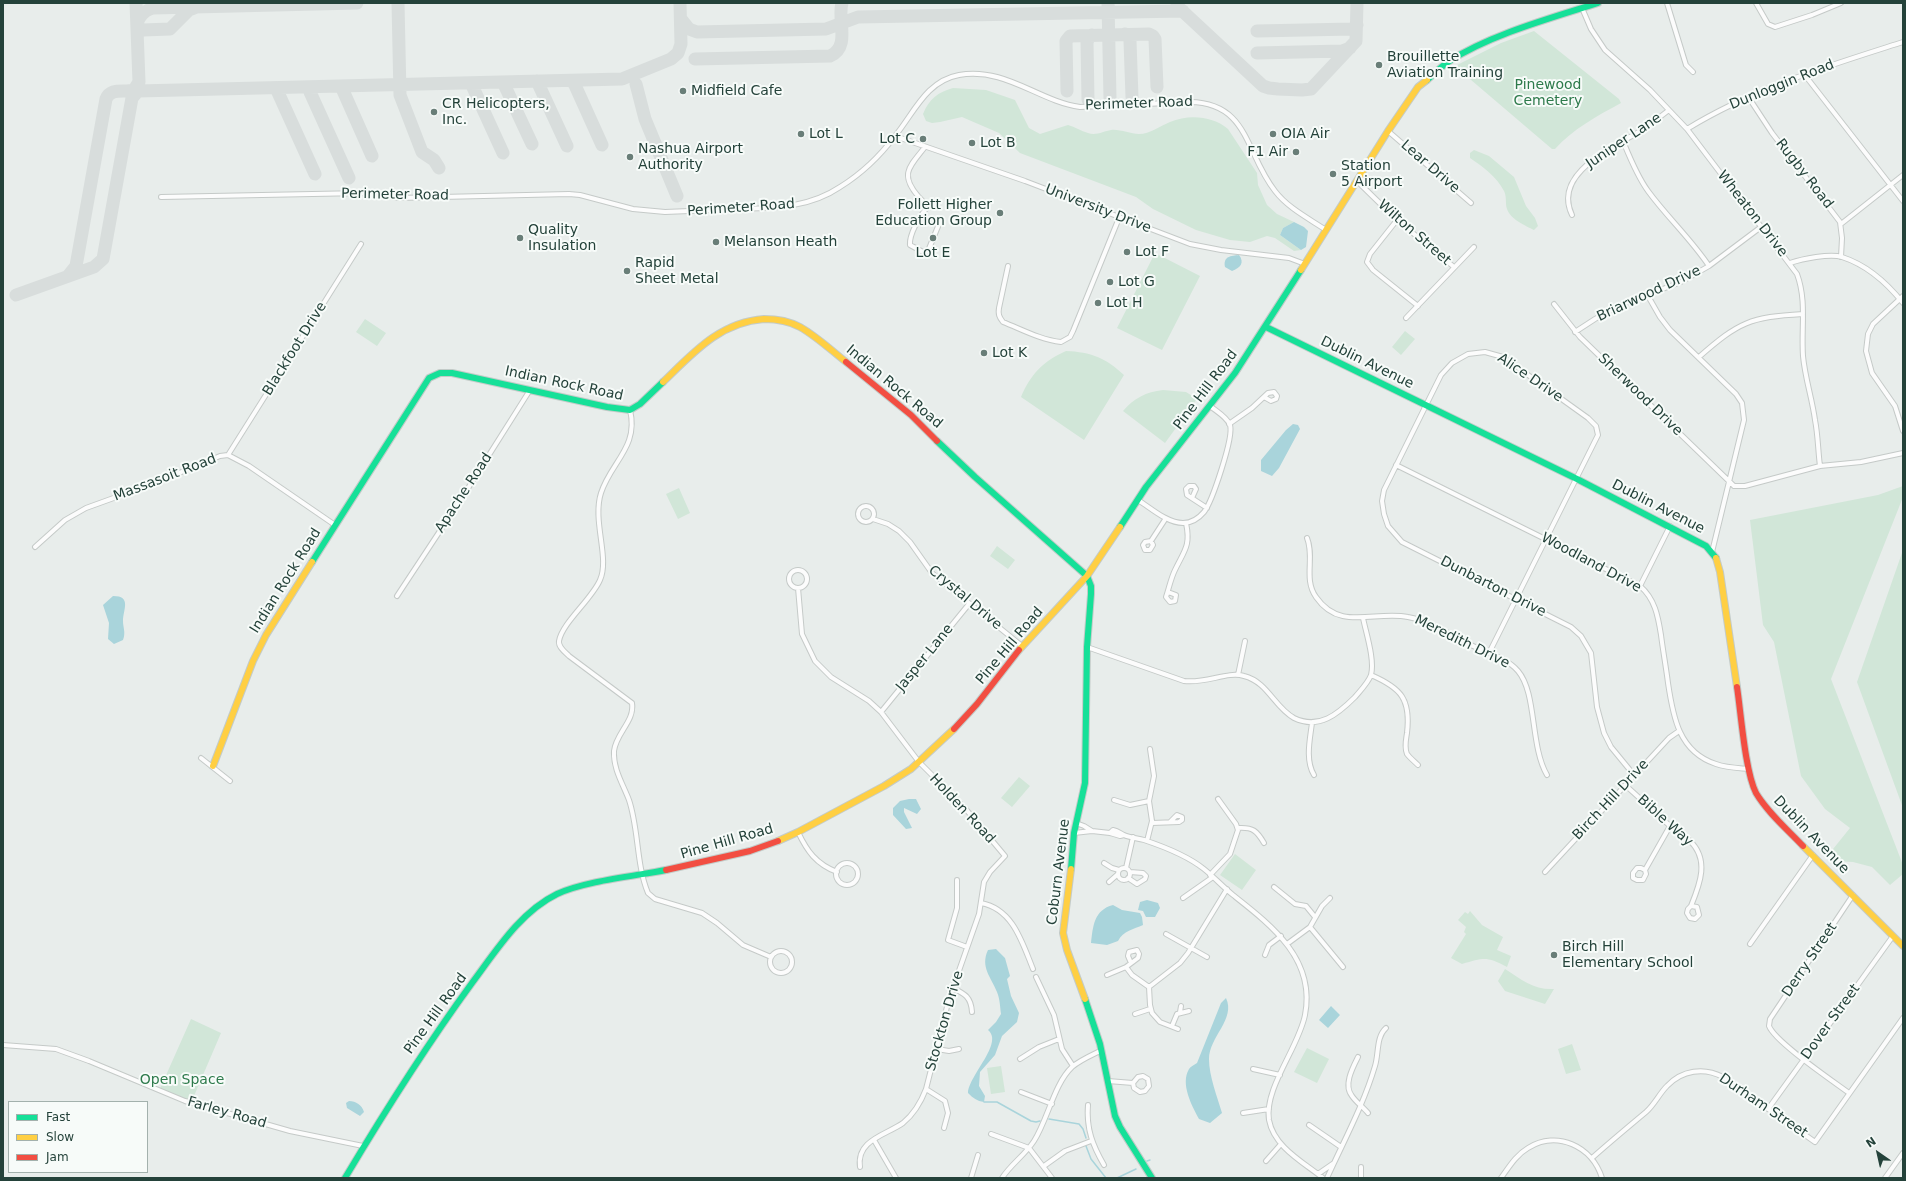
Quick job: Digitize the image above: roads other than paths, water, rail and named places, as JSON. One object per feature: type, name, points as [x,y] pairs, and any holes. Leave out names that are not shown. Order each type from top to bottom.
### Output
[{"type":"street","name":"Pine Hill Road","points":[[345,1178],[420,1057],[506,939],[524,918],[547,900],[569,890],[596,882],[689,866],[750,851],[798,832],[884,786],[919,762],[946,737],[977,704],[1022,646],[1088,576],[1138,500],[1235,374],[1388,131],[1418,87],[1448,62],[1480,45],[1509,33],[1598,3]]},
{"type":"street","points":[[1667,3],[1686,65],[1693,72]]},
{"type":"street","points":[[1756,3],[1768,24],[1774,27],[1841,3]]},
{"type":"street","points":[[1828,3],[1830,8]]},
{"type":"street","name":"Wheaton Drive","points":[[1582,8],[1591,29],[1605,50],[1650,90],[1687,129],[1797,274],[1802,288],[1803,356],[1806,378],[1816,421],[1820,466]]},
{"type":"street","name":"Dunloggin Road","points":[[1687,129],[1716,112],[1804,74],[1903,42]]},
{"type":"street","points":[[1804,74],[1903,201]]},
{"type":"street","name":"Perimeter Road","points":[[160,197],[363,193],[398,198],[569,194],[595,198],[645,211],[665,212],[780,208],[794,206],[839,188],[870,164],[895,136],[929,90],[937,83],[959,75],[976,75],[1005,79],[1080,107],[1201,102],[1222,109],[1238,124],[1274,190],[1289,205],[1326,230]]},
{"type":"street","name":"Rugby Road","points":[[1749,98],[1772,133],[1835,214],[1841,224],[1841,257]]},
{"type":"street","name":"Juniper Lane","points":[[1572,215],[1567,201],[1577,174],[1590,163],[1643,129],[1669,110]]},
{"type":"street","name":"Lear Drive","points":[[1388,131],[1471,203]]},
{"type":"street","name":"University Drive","points":[[895,136],[1025,181],[1118,218],[1206,248],[1289,258],[1305,264]]},
{"type":"street","points":[[1623,141],[1634,167],[1647,191],[1696,248],[1709,266]]},
{"type":"street","points":[[925,147],[909,166],[907,172],[908,182],[925,204],[926,210],[922,214],[909,240],[910,245],[923,252],[928,251],[939,224]]},
{"type":"street","points":[[1841,224],[1903,174]]},
{"type":"street","name":"Wilton Street","points":[[1357,181],[1397,220],[1454,268]]},
{"type":"street","points":[[1008,266],[999,308],[998,315],[1000,319],[1003,322],[1052,341],[1061,342],[1070,336],[1118,218]]},
{"type":"street","points":[[1397,220],[1370,254],[1368,262],[1373,270],[1418,306]]},
{"type":"street","name":"Briarwood Drive","points":[[1575,332],[1594,319],[1618,306],[1648,296],[1681,282],[1709,266],[1761,227]]},
{"type":"street","name":"Blackfoot Drive","points":[[228,455],[361,244]]},
{"type":"street","points":[[1406,318],[1474,248]]},
{"type":"street","points":[[1790,263],[1802,259],[1841,257],[1875,274],[1901,298],[1903,303]]},
{"type":"street","points":[[1648,296],[1660,317],[1670,330],[1736,394],[1742,403],[1744,420],[1730,483],[1717,524],[1712,552]]},
{"type":"street","points":[[1901,298],[1873,324],[1868,334],[1866,352],[1872,373],[1895,406],[1903,431]]},
{"type":"street","name":"Sherwood Drive","points":[[1554,304],[1575,332],[1726,476],[1730,483]]},
{"type":"street","points":[[1698,357],[1720,338],[1745,323],[1766,317],[1803,314]]},
{"type":"street","name":"Indian Rock Road","points":[[213,766],[261,645],[422,387],[430,378],[440,373],[452,373],[607,407],[630,410],[640,404],[700,347],[720,332],[754,320],[771,319],[786,321],[799,326],[815,337],[915,418],[975,477],[1088,576]]},
{"type":"street","name":"Dublin Avenue","points":[[1266,327],[1577,478],[1701,542],[1712,552],[1720,572],[1749,769],[1754,786],[1761,800],[1813,856],[1903,946]]},
{"type":"street","name":"Alice Drive","points":[[1426,405],[1441,375],[1456,360],[1468,354],[1481,352],[1503,358],[1588,418],[1598,430],[1597,438],[1489,653]]},
{"type":"street","name":"Apache Road","points":[[397,596],[465,493],[530,390]]},
{"type":"street","points":[[1229,424],[1252,408],[1264,396]]},
{"type":"street","name":"Dunbarton Drive","points":[[1426,405],[1384,490],[1382,501],[1388,526],[1402,542],[1571,627],[1587,644],[1590,653],[1597,707],[1604,733],[1611,747],[1634,775]]},
{"type":"street","points":[[1138,500],[1175,522],[1186,523],[1198,518],[1207,508],[1230,434],[1229,424],[1210,406]]},
{"type":"street","points":[[630,410],[632,424],[630,440],[605,484],[599,500],[598,523],[602,557],[602,574],[597,585],[565,629],[559,641],[560,646],[569,656],[632,703],[633,710],[617,740],[614,757],[616,768],[629,801],[643,875],[648,893],[652,898],[702,913],[717,923],[743,945],[771,957]]},
{"type":"street","points":[[1730,483],[1734,486],[1745,486],[1820,466],[1861,462],[1903,453]]},
{"type":"street","name":"Massasoit Road","points":[[35,547],[65,520],[86,508],[155,483],[220,456],[228,455],[249,466],[335,525]]},
{"type":"street","name":"Woodland Drive","points":[[1396,465],[1640,586],[1650,597],[1658,616],[1671,702],[1679,731],[1688,745],[1708,761],[1726,766],[1749,769]]},
{"type":"street","points":[[1192,498],[1207,508]]},
{"type":"street","name":"Crystal Drive","points":[[873,519],[874,510],[864,506],[859,510],[858,518],[862,522],[869,522],[873,519],[888,524],[899,531],[910,542],[932,573],[1022,646]]},
{"type":"street","points":[[1151,541],[1166,518]]},
{"type":"street","points":[[1168,592],[1175,570],[1187,545],[1186,523]]},
{"type":"street","points":[[1640,586],[1670,526]]},
{"type":"street","name":"Meredith Drive","points":[[1307,538],[1310,548],[1309,581],[1314,595],[1330,611],[1350,618],[1397,616],[1416,618],[1513,666],[1523,678],[1529,697],[1540,760],[1547,775]]},
{"type":"street","points":[[798,570],[806,574],[807,580],[804,586],[798,588],[791,584],[789,579],[791,574],[798,570]]},
{"type":"street","name":"Coburn Avenue","points":[[1088,576],[1091,586],[1091,594],[1087,647],[1085,783],[1074,833],[1070,882],[1064,917],[1064,938],[1102,1050],[1112,1105],[1117,1122],[1152,1178]]},
{"type":"street","name":"Holden Road","points":[[798,588],[802,634],[815,661],[830,677],[869,701],[880,712],[919,762],[964,807],[1005,856]]},
{"type":"street","name":"Jasper Lane","points":[[880,712],[970,604]]},
{"type":"street","points":[[1087,647],[1184,681],[1199,682],[1238,675],[1251,678],[1262,685],[1288,714],[1298,720],[1312,723],[1327,719],[1339,713],[1358,693],[1371,675],[1369,647],[1363,618]]},
{"type":"street","points":[[1238,675],[1245,641]]},
{"type":"street","points":[[1371,675],[1396,688],[1406,700],[1408,712],[1406,749],[1411,759],[1418,765]]},
{"type":"street","points":[[1312,723],[1309,761],[1310,768],[1314,774]]},
{"type":"street","name":"Birch Hill Drive","points":[[1545,872],[1669,738],[1679,731]]},
{"type":"street","points":[[1147,841],[1152,823],[1149,801],[1154,776],[1150,749]]},
{"type":"street","points":[[201,758],[230,781]]},
{"type":"street","name":"Bible Way","points":[[1625,785],[1670,826],[1690,840],[1701,860],[1701,883],[1691,906]]},
{"type":"street","points":[[1218,799],[1238,828]]},
{"type":"street","points":[[1114,800],[1130,805],[1149,801]]},
{"type":"street","points":[[1152,823],[1170,822]]},
{"type":"street","points":[[1076,824],[1084,826],[1092,831]]},
{"type":"street","points":[[1645,870],[1670,826]]},
{"type":"street","points":[[1238,828],[1252,828],[1258,833],[1264,843]]},
{"type":"street","points":[[1183,898],[1211,876],[1230,854],[1238,828]]},
{"type":"street","points":[[1074,833],[1092,831],[1133,837],[1147,841],[1189,860],[1204,869],[1226,890],[1269,924],[1281,936],[1287,944],[1300,969],[1304,980],[1306,1004],[1302,1026],[1270,1099],[1270,1125],[1281,1144],[1320,1176],[1334,1163]]},
{"type":"street","points":[[798,832],[813,858],[824,866],[837,872]]},
{"type":"street","points":[[1126,868],[1133,837]]},
{"type":"street","name":"Stockton Drive","points":[[860,1166],[860,1157],[863,1148],[908,1118],[918,1107],[926,1089],[953,988],[976,924],[984,882],[990,872],[1005,856]]},
{"type":"street","points":[[1750,944],[1813,856]]},
{"type":"street","points":[[847,863],[854,865],[858,875],[855,881],[845,884],[839,881],[837,872],[840,865],[847,863]]},
{"type":"street","points":[[1104,863],[1118,872],[1122,880],[1128,878]]},
{"type":"street","points":[[1109,882],[1118,872],[1126,868]]},
{"type":"street","points":[[1126,868],[1130,872],[1143,873],[1146,876],[1145,880],[1137,884],[1128,878]]},
{"type":"street","points":[[1128,878],[1130,872]]},
{"type":"street","points":[[957,880],[957,908],[948,940],[967,947]]},
{"type":"street","points":[[1274,887],[1295,904],[1306,906],[1315,916]]},
{"type":"street","points":[[1149,987],[1180,963],[1191,949],[1226,890]]},
{"type":"street","name":"Derry Street","points":[[1804,1060],[1773,1033],[1769,1026],[1770,1019],[1853,895]]},
{"type":"street","points":[[1287,944],[1310,926],[1322,906],[1330,898]]},
{"type":"street","points":[[981,903],[994,907],[1007,917],[1020,937],[1033,969]]},
{"type":"street","points":[[1310,926],[1343,967]]},
{"type":"street","points":[[1166,934],[1191,949],[1207,956]]},
{"type":"street","points":[[1264,954],[1269,945],[1281,936]]},
{"type":"street","name":"Dover Street","points":[[1768,1108],[1893,936]]},
{"type":"street","points":[[780,951],[787,952],[793,961],[791,968],[785,973],[774,971],[770,964],[771,957],[780,951]]},
{"type":"street","points":[[1107,975],[1126,967],[1130,963]]},
{"type":"street","points":[[1126,967],[1132,976],[1149,987]]},
{"type":"street","points":[[1036,977],[1054,1016],[1062,1049],[1073,1066]]},
{"type":"street","points":[[1149,987],[1150,1009],[1152,1013],[1160,1022],[1178,1029]]},
{"type":"street","points":[[953,988],[968,997],[972,1012]]},
{"type":"street","points":[[1172,1026],[1180,1012],[1181,1006]]},
{"type":"street","points":[[1135,1014],[1150,1009]]},
{"type":"street","points":[[1180,1012],[1189,1011]]},
{"type":"street","name":"Durham Street","points":[[1592,1158],[1651,1107],[1667,1085],[1678,1077],[1689,1072],[1701,1071],[1718,1074],[1815,1142],[1903,1018]]},
{"type":"street","points":[[1327,1178],[1361,1105],[1376,1063],[1382,1031],[1386,1028]]},
{"type":"street","points":[[1020,1059],[1039,1047],[1059,1039]]},
{"type":"street","name":"Farley Road","points":[[3,1044],[56,1049],[89,1061],[185,1101],[290,1131],[364,1146]]},
{"type":"street","points":[[937,1049],[949,1051],[959,1049]]},
{"type":"street","points":[[1002,1178],[1029,1148],[1040,1131],[1061,1082],[1073,1066],[1102,1050]]},
{"type":"street","points":[[1358,1057],[1350,1077],[1350,1095],[1368,1113]]},
{"type":"street","points":[[1804,1060],[1849,1093]]},
{"type":"street","points":[[1253,1069],[1280,1076]]},
{"type":"street","points":[[1108,1081],[1133,1082],[1138,1077],[1143,1076],[1148,1079],[1149,1086],[1145,1091],[1140,1092],[1134,1088],[1133,1082]]},
{"type":"street","points":[[926,1089],[945,1101],[948,1112],[944,1128]]},
{"type":"street","points":[[1021,1092],[1052,1104]]},
{"type":"street","points":[[1088,1105],[1088,1123],[1091,1141],[1104,1166]]},
{"type":"street","points":[[1243,1113],[1269,1109]]},
{"type":"street","points":[[1309,1125],[1341,1147]]},
{"type":"street","points":[[991,1134],[1029,1148],[1052,1178]]},
{"type":"street","points":[[874,1140],[896,1178]]},
{"type":"street","points":[[1044,1166],[1072,1147],[1091,1141]]},
{"type":"street","points":[[1501,1178],[1522,1153],[1542,1142],[1555,1141],[1568,1142],[1580,1148],[1592,1158],[1602,1178]]},
{"type":"street","points":[[1266,1161],[1281,1144]]},
{"type":"street","points":[[1885,1178],[1903,1153]]},
{"type":"street","points":[[971,1178],[978,1155]]},
{"type":"street","points":[[1361,1167],[1361,1178]]},
{"type":"water","points":[[1294,222],[1304,227],[1308,231],[1306,247],[1301,250],[1280,235],[1283,228]]},
{"type":"water","points":[[1239,255],[1242,263],[1239,267],[1232,271],[1225,267],[1225,261],[1228,257]]},
{"type":"water","points":[[1293,424],[1298,425],[1300,429],[1279,468],[1272,476],[1261,471],[1261,460],[1286,430]]},
{"type":"water","points":[[113,596],[123,598],[125,601],[123,621],[124,637],[123,640],[114,644],[108,639],[109,623],[103,605]]},
{"type":"water","points":[[916,799],[921,809],[917,814],[904,808],[904,812],[912,828],[906,829],[893,815],[893,808],[900,801]]},
{"type":"water","points":[[1147,900],[1158,903],[1160,908],[1155,917],[1146,917],[1143,911],[1138,910],[1140,902]]},
{"type":"water","points":[[1113,905],[1122,910],[1140,913],[1143,925],[1132,929],[1123,935],[1118,941],[1107,945],[1091,943],[1094,925],[1098,915],[1107,907]]},
{"type":"water","points":[[996,949],[1005,958],[1010,976],[1007,979],[1011,996],[1019,1013],[1017,1022],[1002,1036],[995,1055],[980,1072],[979,1086],[985,1096],[984,1102],[975,1099],[968,1093],[974,1077],[992,1043],[992,1036],[988,1030],[1001,1014],[998,995],[987,972],[985,962],[988,950]]},
{"type":"water","points":[[1226,998],[1228,1013],[1213,1043],[1209,1059],[1212,1079],[1222,1113],[1210,1123],[1199,1119],[1188,1095],[1186,1081],[1190,1068],[1197,1063],[1221,1003]]},
{"type":"water","points":[[1331,1006],[1340,1015],[1328,1028],[1319,1020]]},
{"type":"water","points":[[352,1101],[362,1107],[364,1112],[360,1116],[347,1108],[346,1103]]},
{"type":"waterway","points":[[984,1102],[997,1102],[1031,1121],[1040,1121]]},
{"type":"waterway","points":[[1049,1119],[1079,1124],[1083,1129],[1086,1138]]},
{"type":"waterway","points":[[1086,1146],[1091,1159],[1106,1178]]},
{"type":"waterway","points":[[1117,1178],[1136,1169]]},
{"type":"place","name":"Brouillette Aviation Training","points":[[1379,65]]},
{"type":"place","name":"Midfield Cafe","points":[[683,91]]},
{"type":"place","name":"CR Helicopters, Inc.","points":[[434,112]]},
{"type":"place","name":"Lot L","points":[[801,134]]},
{"type":"place","name":"OIA Air","points":[[1273,134]]},
{"type":"place","name":"Lot C","points":[[923,139]]},
{"type":"place","name":"Lot B","points":[[972,143]]},
{"type":"place","name":"F1 Air","points":[[1296,152]]},
{"type":"place","name":"Nashua Airport Authority","points":[[630,157]]},
{"type":"place","name":"Station 5 Airport","points":[[1333,174]]},
{"type":"place","name":"Follett Higher Education Group","points":[[1000,213]]},
{"type":"place","name":"Quality Insulation","points":[[520,238]]},
{"type":"place","name":"Lot E","points":[[933,238]]},
{"type":"place","name":"Melanson Heath","points":[[716,242]]},
{"type":"place","name":"Lot F","points":[[1127,252]]},
{"type":"place","name":"Rapid Sheet Metal","points":[[627,271]]},
{"type":"place","name":"Lot G","points":[[1110,282]]},
{"type":"place","name":"Lot H","points":[[1098,303]]},
{"type":"place","name":"Lot K","points":[[984,353]]},
{"type":"place","name":"Birch Hill Elementary School","points":[[1554,955]]},
{"type":"park label","name":"Pinewood Cemetery","points":[[1548,94]]},
{"type":"park label","name":"Open Space","points":[[182,1080]]}]
